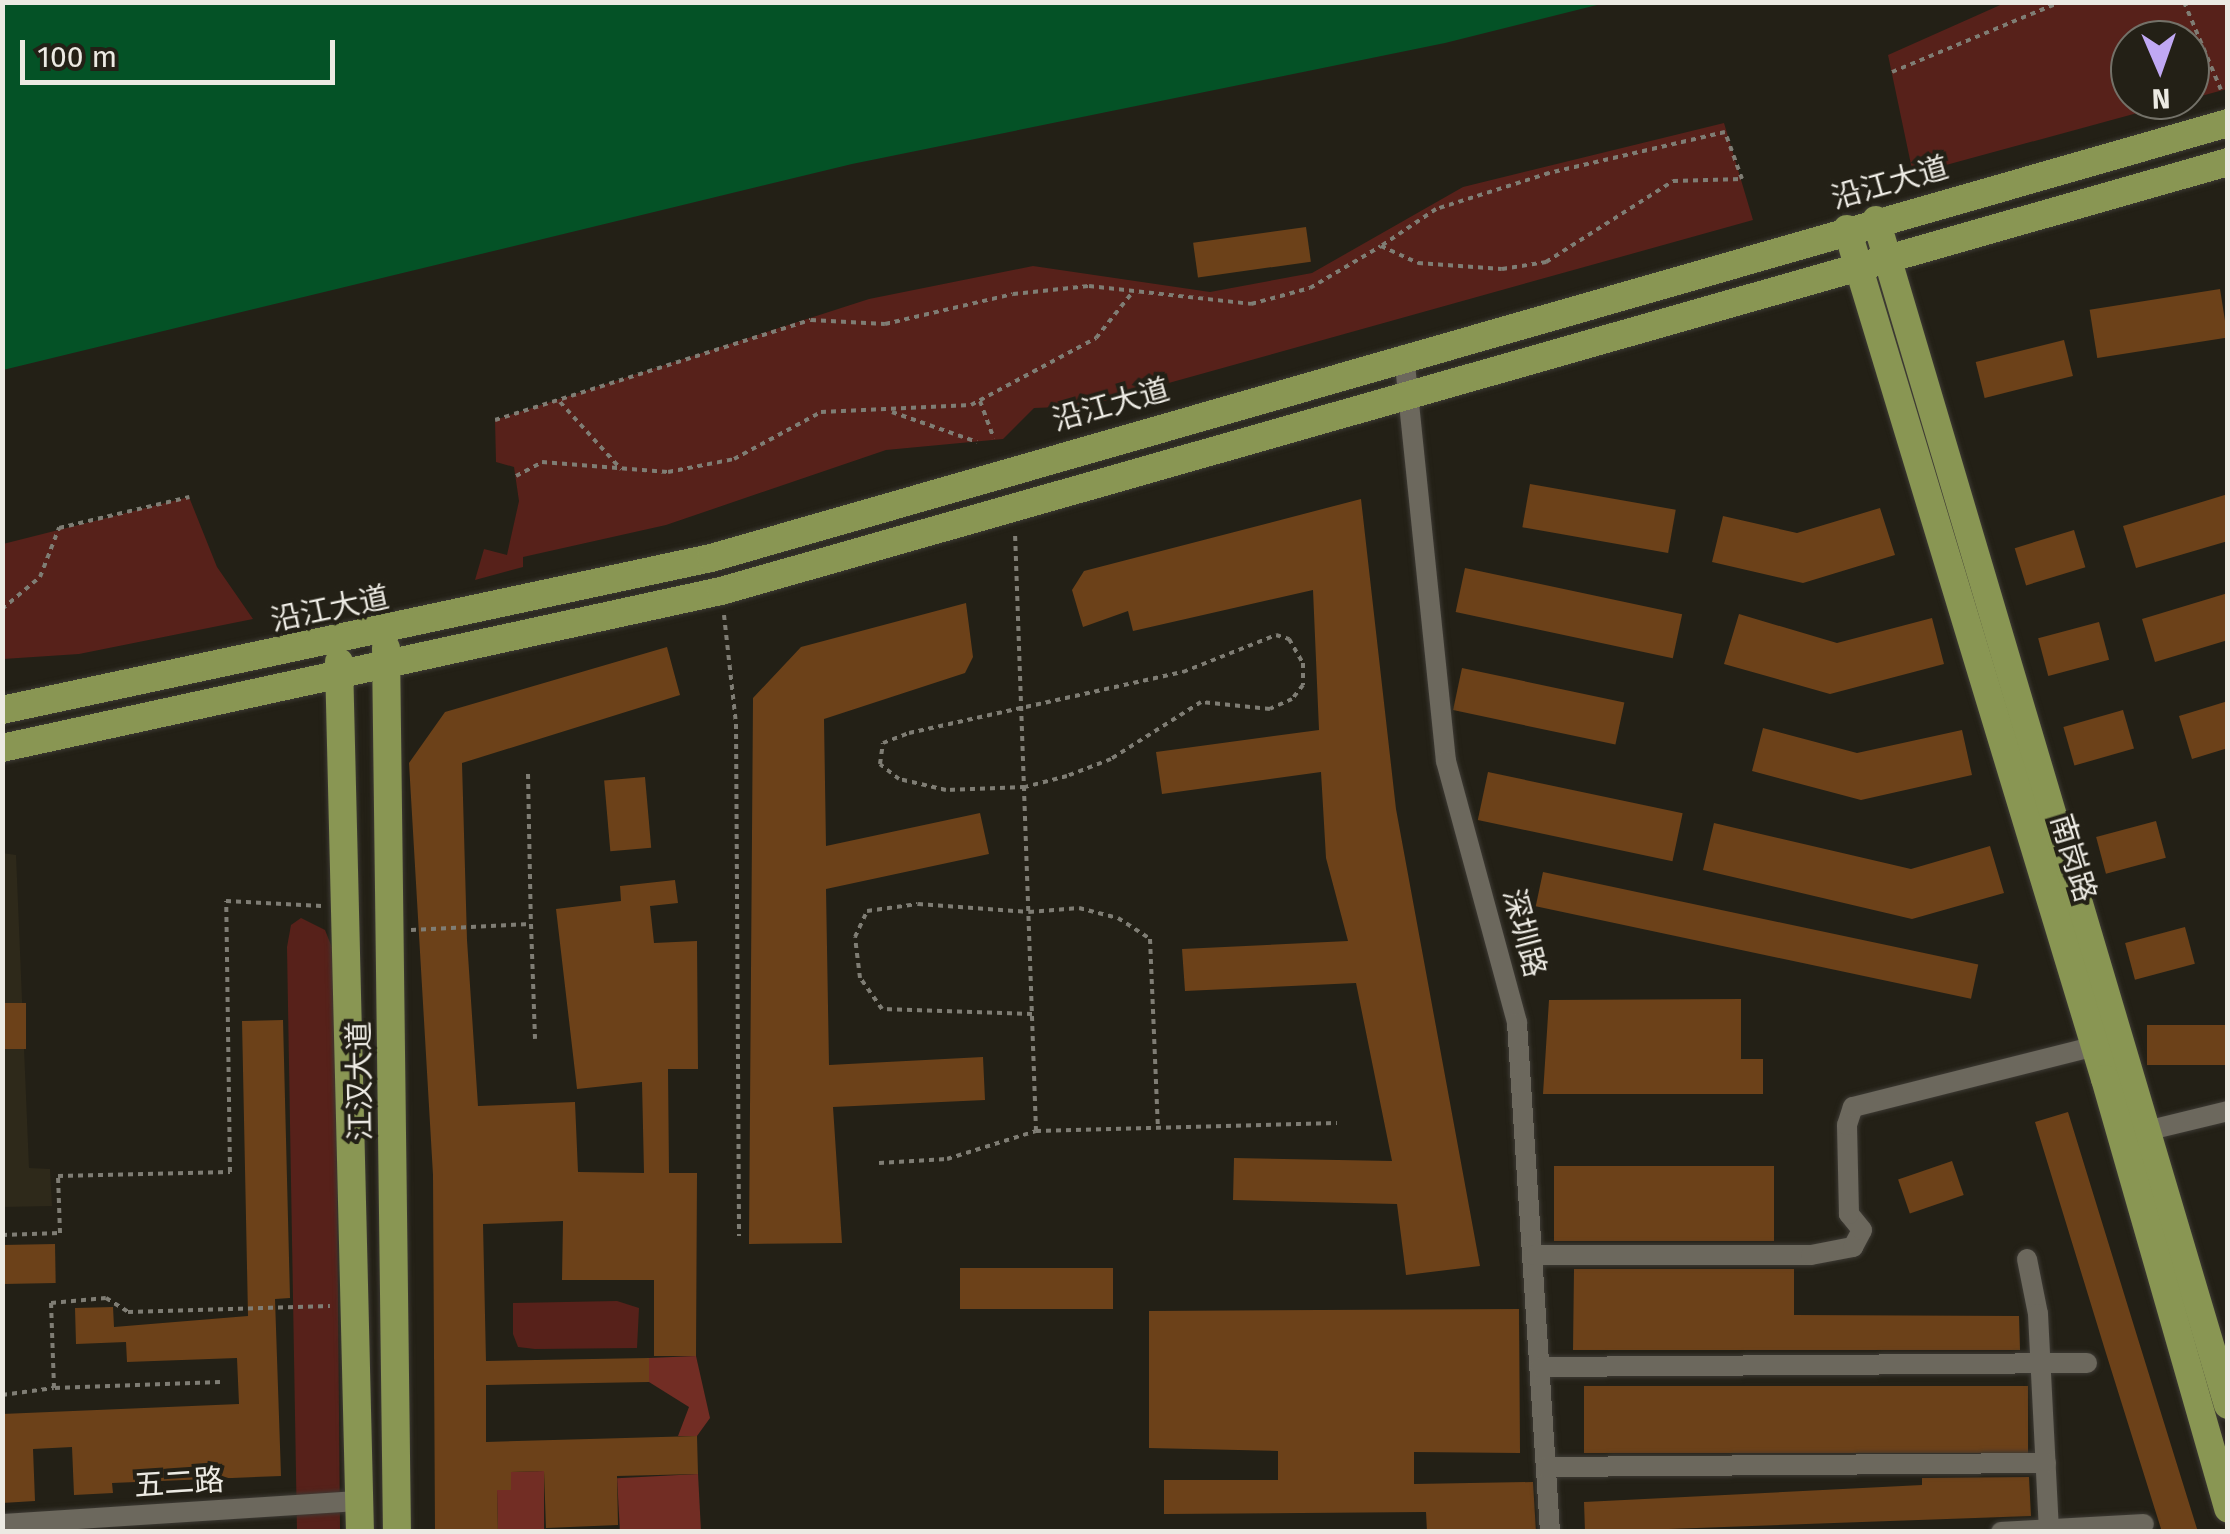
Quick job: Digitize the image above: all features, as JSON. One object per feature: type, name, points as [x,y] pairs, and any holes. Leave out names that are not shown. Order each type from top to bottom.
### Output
[{"type":"main road","name":"沿江大道","points":[[2,710],[385,631],[711,558],[1404,355],[2228,123]]},
{"type":"main road","points":[[2,748],[388,667],[721,590],[2228,162]]},
{"type":"main road","name":"南岗路","points":[[1876,220],[2150,1130],[2228,1405]]},
{"type":"main road","name":"南岗路","points":[[1848,229],[2096,1046],[2228,1509]]},
{"type":"main road","name":"江汉大道","points":[[385,631],[397,1532]]},
{"type":"main road","name":"江汉大道","points":[[337,641],[347,908],[360,1532]]},
{"type":"street","name":"深圳路","points":[[1404,355],[1446,760],[1517,1023],[1550,1532]]},
{"type":"street","points":[[1534,1256],[1811,1255],[1853,1247],[1862,1230],[1849,1214],[1847,1125],[1853,1107],[2096,1046]]},
{"type":"street","points":[[2150,1130],[2228,1111]]},
{"type":"street","points":[[2027,1259],[2040,1365],[2049,1530]]},
{"type":"street","points":[[1540,1367],[2087,1362]]},
{"type":"street","points":[[1546,1468],[2046,1463]]},
{"type":"street","name":"五二路","points":[[2,1524],[359,1501]]},
{"type":"street","points":[[2001,1532],[2144,1524]]},
{"type":"path","points":[[1892,72],[2060,2]]},
{"type":"path","points":[[2184,2],[2222,90]]},
{"type":"path","points":[[496,420],[812,320],[885,324],[1013,294],[1089,286],[1132,294],[1251,304],[1310,288],[1436,208],[1549,174],[1725,132],[1742,179],[1674,181],[1546,262],[1502,269],[1418,262],[1381,246]]},
{"type":"path","points":[[516,476],[542,462],[668,472],[734,459],[821,412],[980,400],[1096,338],[1132,294]]},
{"type":"path","points":[[980,400],[994,439]]},
{"type":"path","points":[[560,402],[622,470]]},
{"type":"path","points":[[886,410],[977,442]]},
{"type":"path","points":[[2,609],[40,577],[59,528],[189,497]]},
{"type":"path","points":[[1014,508],[1036,1131]]},
{"type":"path","points":[[721,590],[736,724],[738,1236]]},
{"type":"path","points":[[1276,635],[1289,639],[1303,662],[1303,685],[1292,699],[1270,709],[1201,702],[1111,759],[1024,787],[946,790],[899,779],[880,764],[883,743],[909,733],[1184,672],[1276,635]]},
{"type":"path","points":[[528,774],[535,1039]]},
{"type":"path","points":[[2,1235],[60,1233],[58,1176],[230,1172],[226,901],[347,908]]},
{"type":"path","points":[[1032,1014],[882,1009],[860,978],[855,937],[867,911],[918,904],[1028,912],[1079,908],[1118,918],[1150,939],[1158,1128]]},
{"type":"path","points":[[391,932],[531,924]]},
{"type":"path","points":[[879,1163],[947,1159],[1036,1131],[1336,1122]]},
{"type":"path","points":[[54,1388],[52,1303],[106,1298],[128,1312],[355,1305]]},
{"type":"path","points":[[2,1395],[54,1388],[220,1382]]},
{"type":"shaded area","points":[[2007,2],[2227,3],[2227,89],[2210,94],[2210,20],[2110,20],[2111,120],[1913,174],[1888,55]]},
{"type":"shaded area","points":[[2,3],[1605,3],[1445,43],[852,164],[3,370]]},
{"type":"shaded area","points":[[1724,123],[1753,220],[1086,406],[1034,408],[1003,439],[886,450],[666,525],[523,557],[523,567],[475,580],[484,549],[507,555],[519,501],[514,467],[496,462],[495,420],[869,299],[1033,266],[1210,292],[1312,273],[1463,187]]},
{"type":"shaded area","points":[[189,497],[217,567],[253,619],[79,654],[3,659],[3,544]]},
{"type":"shaded area","points":[[2,853],[16,855],[29,1168],[50,1169],[52,1206],[3,1207]]},
{"type":"shaded area","points":[[301,918],[325,930],[335,955],[340,1531],[297,1531],[287,947],[291,925]]},
{"type":"shaded area","points":[[617,1301],[639,1308],[637,1348],[518,1347],[513,1334],[513,1303]]},
{"type":"shaded area","points":[[696,1356],[710,1418],[697,1436],[678,1436],[689,1407],[649,1382],[649,1358]]},
{"type":"shaded area","points":[[544,1471],[544,1531],[498,1531],[497,1490],[511,1489],[511,1472]]},
{"type":"shaded area","points":[[698,1474],[701,1531],[620,1532],[617,1478]]},
{"type":"building","points":[[1306,227],[1311,262],[1198,278],[1193,243]]},
{"type":"building","points":[[2220,289],[2228,337],[2097,358],[2090,310]]},
{"type":"building","points":[[2064,340],[2073,376],[1985,398],[1976,362]]},
{"type":"building","points":[[1530,484],[1676,510],[1668,553],[1522,527]]},
{"type":"building","points":[[2228,494],[2228,541],[2136,568],[2123,526]]},
{"type":"building","points":[[1361,499],[1396,809],[1480,1266],[1406,1275],[1397,1204],[1233,1200],[1234,1158],[1392,1161],[1356,983],[1185,991],[1182,949],[1348,941],[1326,858],[1321,772],[1162,794],[1156,752],[1319,730],[1313,590],[1133,631],[1128,611],[1083,627],[1072,590],[1084,571]]},
{"type":"building","points":[[1880,508],[1895,555],[1803,583],[1712,562],[1723,516],[1797,533]]},
{"type":"building","points":[[2074,530],[2085,567],[2026,585],[2015,548]]},
{"type":"building","points":[[1465,568],[1682,614],[1673,658],[1456,612]]},
{"type":"building","points":[[2228,593],[2228,640],[2155,662],[2142,619]]},
{"type":"building","points":[[966,603],[973,657],[965,673],[824,719],[826,846],[980,813],[989,854],[826,889],[829,1065],[983,1057],[985,1100],[833,1107],[842,1243],[749,1244],[753,698],[801,647]]},
{"type":"building","points":[[1739,614],[1837,643],[1932,618],[1944,664],[1830,694],[1724,664]]},
{"type":"building","points":[[2099,622],[2109,660],[2048,676],[2038,638]]},
{"type":"building","points":[[667,647],[680,695],[462,763],[467,940],[478,1106],[575,1102],[578,1172],[644,1173],[642,1082],[577,1089],[556,909],[621,901],[620,886],[675,880],[678,903],[650,906],[654,943],[697,941],[698,1069],[668,1069],[669,1173],[697,1173],[696,1356],[654,1356],[654,1280],[562,1280],[563,1221],[483,1224],[486,1361],[649,1358],[649,1382],[486,1385],[486,1442],[697,1436],[698,1474],[617,1476],[618,1525],[546,1528],[544,1471],[511,1472],[511,1490],[497,1490],[498,1532],[435,1532],[433,1175],[409,763],[445,712]]},
{"type":"building","points":[[1462,668],[1624,703],[1615,745],[1453,710]]},
{"type":"building","points":[[2228,701],[2228,748],[2192,759],[2179,716]]},
{"type":"building","points":[[2123,710],[2134,748],[2074,766],[2063,727]]},
{"type":"building","points":[[1763,728],[1857,753],[1962,730],[1972,775],[1861,800],[1752,771]]},
{"type":"building","points":[[1488,772],[1683,813],[1672,861],[1478,820]]},
{"type":"building","points":[[645,777],[651,848],[610,851],[604,781]]},
{"type":"building","points":[[2156,821],[2166,858],[2106,874],[2096,837]]},
{"type":"building","points":[[1714,823],[1911,869],[1990,846],[2004,893],[1912,919],[1703,870]]},
{"type":"building","points":[[1543,872],[1978,965],[1971,999],[1536,906]]},
{"type":"building","points":[[2185,927],[2195,964],[2135,980],[2125,943]]},
{"type":"building","points":[[1741,999],[1741,1059],[1763,1059],[1763,1094],[1543,1094],[1549,1000]]},
{"type":"building","points":[[2,1003],[26,1003],[26,1049],[2,1049]]},
{"type":"building","points":[[283,1020],[290,1298],[275,1299],[281,1476],[112,1483],[113,1493],[74,1495],[72,1447],[33,1449],[35,1501],[2,1503],[2,1414],[239,1404],[237,1358],[127,1362],[126,1342],[76,1344],[75,1308],[113,1307],[114,1327],[248,1316],[242,1021]]},
{"type":"building","points":[[2147,1025],[2228,1025],[2228,1065],[2147,1065]]},
{"type":"building","points":[[2068,1112],[2198,1532],[2162,1532],[2105,1350],[2035,1122]]},
{"type":"building","points":[[1952,1161],[1964,1195],[1910,1214],[1898,1180]]},
{"type":"building","points":[[1554,1166],[1774,1166],[1774,1241],[1554,1241]]},
{"type":"building","points":[[55,1244],[56,1283],[3,1284],[2,1245]]},
{"type":"building","points":[[960,1268],[1113,1268],[1113,1309],[960,1309]]},
{"type":"building","points":[[1574,1269],[1794,1269],[1794,1315],[2019,1316],[2020,1350],[1573,1350]]},
{"type":"building","points":[[1519,1309],[1520,1453],[1414,1452],[1414,1484],[1533,1482],[1536,1532],[1427,1532],[1426,1512],[1164,1514],[1164,1480],[1278,1480],[1278,1451],[1149,1448],[1149,1311]]},
{"type":"building","points":[[1584,1386],[2028,1386],[2028,1453],[1584,1453]]},
{"type":"building","points":[[2029,1477],[2031,1516],[1585,1532],[1584,1502],[1922,1485],[1922,1478]]}]
